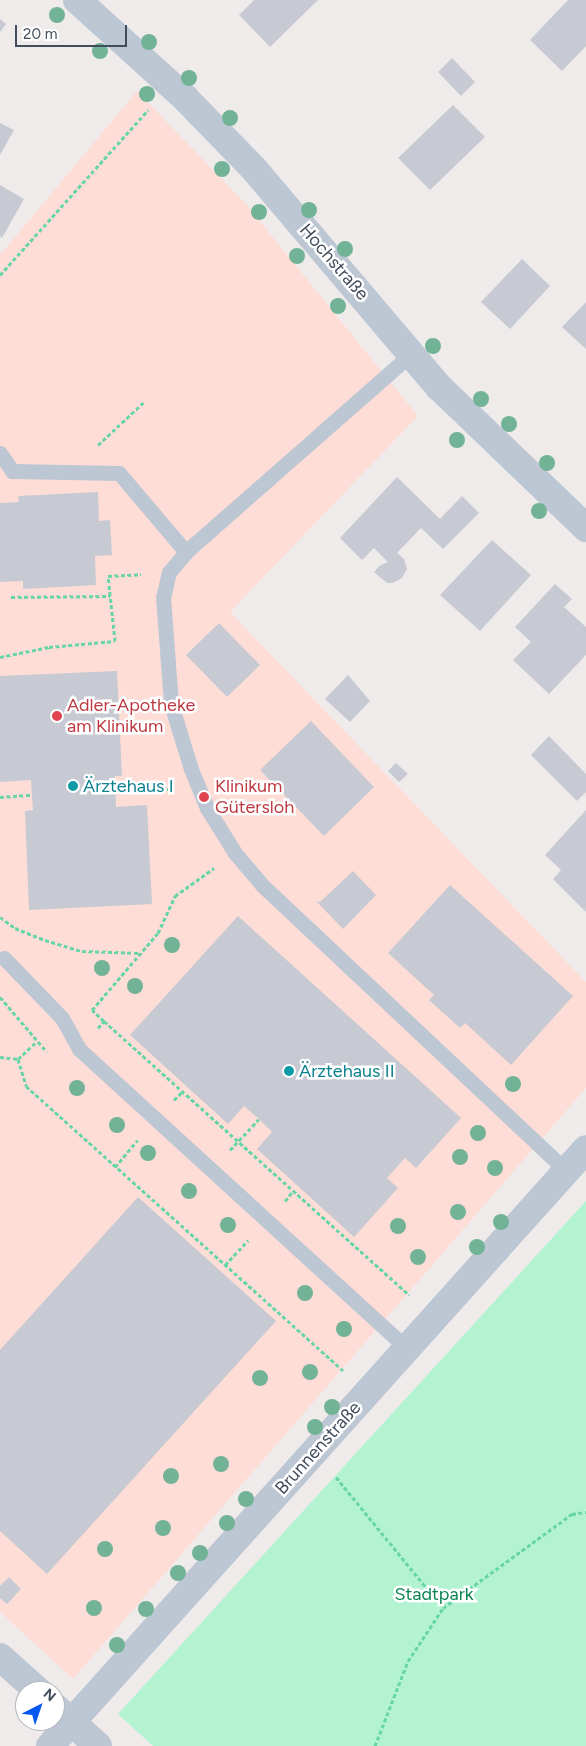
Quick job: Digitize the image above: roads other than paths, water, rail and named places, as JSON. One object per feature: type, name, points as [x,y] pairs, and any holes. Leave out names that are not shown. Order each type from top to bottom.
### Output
[{"type":"street","name":"Hochstraße","points":[[77,0],[171,84],[254,169],[439,387],[586,528]]},
{"type":"street","name":"Brunnenstraße","points":[[65,1714],[315,1451],[586,1149]]},
{"type":"street","points":[[0,1657],[27,1681]]},
{"type":"street","points":[[65,1716],[98,1746]]},
{"type":"street","name":"Brunnenstraße","points":[[50,1746],[57,1731]]},
{"type":"lane","points":[[411,354],[186,552],[169,572],[162,597],[171,704],[191,769],[207,808],[235,853],[263,886],[566,1171]]},
{"type":"lane","points":[[0,454],[12,471],[119,473],[186,552]]},
{"type":"lane","points":[[4,958],[62,1018],[79,1049],[407,1349]]},
{"type":"place","name":"Adler-Apotheke am Klinikum","points":[[57,716]]},
{"type":"place","name":"Ärztehaus I","points":[[73,786]]},
{"type":"place","name":"Klinikum Gütersloh","points":[[204,797]]},
{"type":"place","name":"Ärztehaus II","points":[[289,1071]]},
{"type":"park label","name":"Stadtpark","points":[[434,1594]]}]
